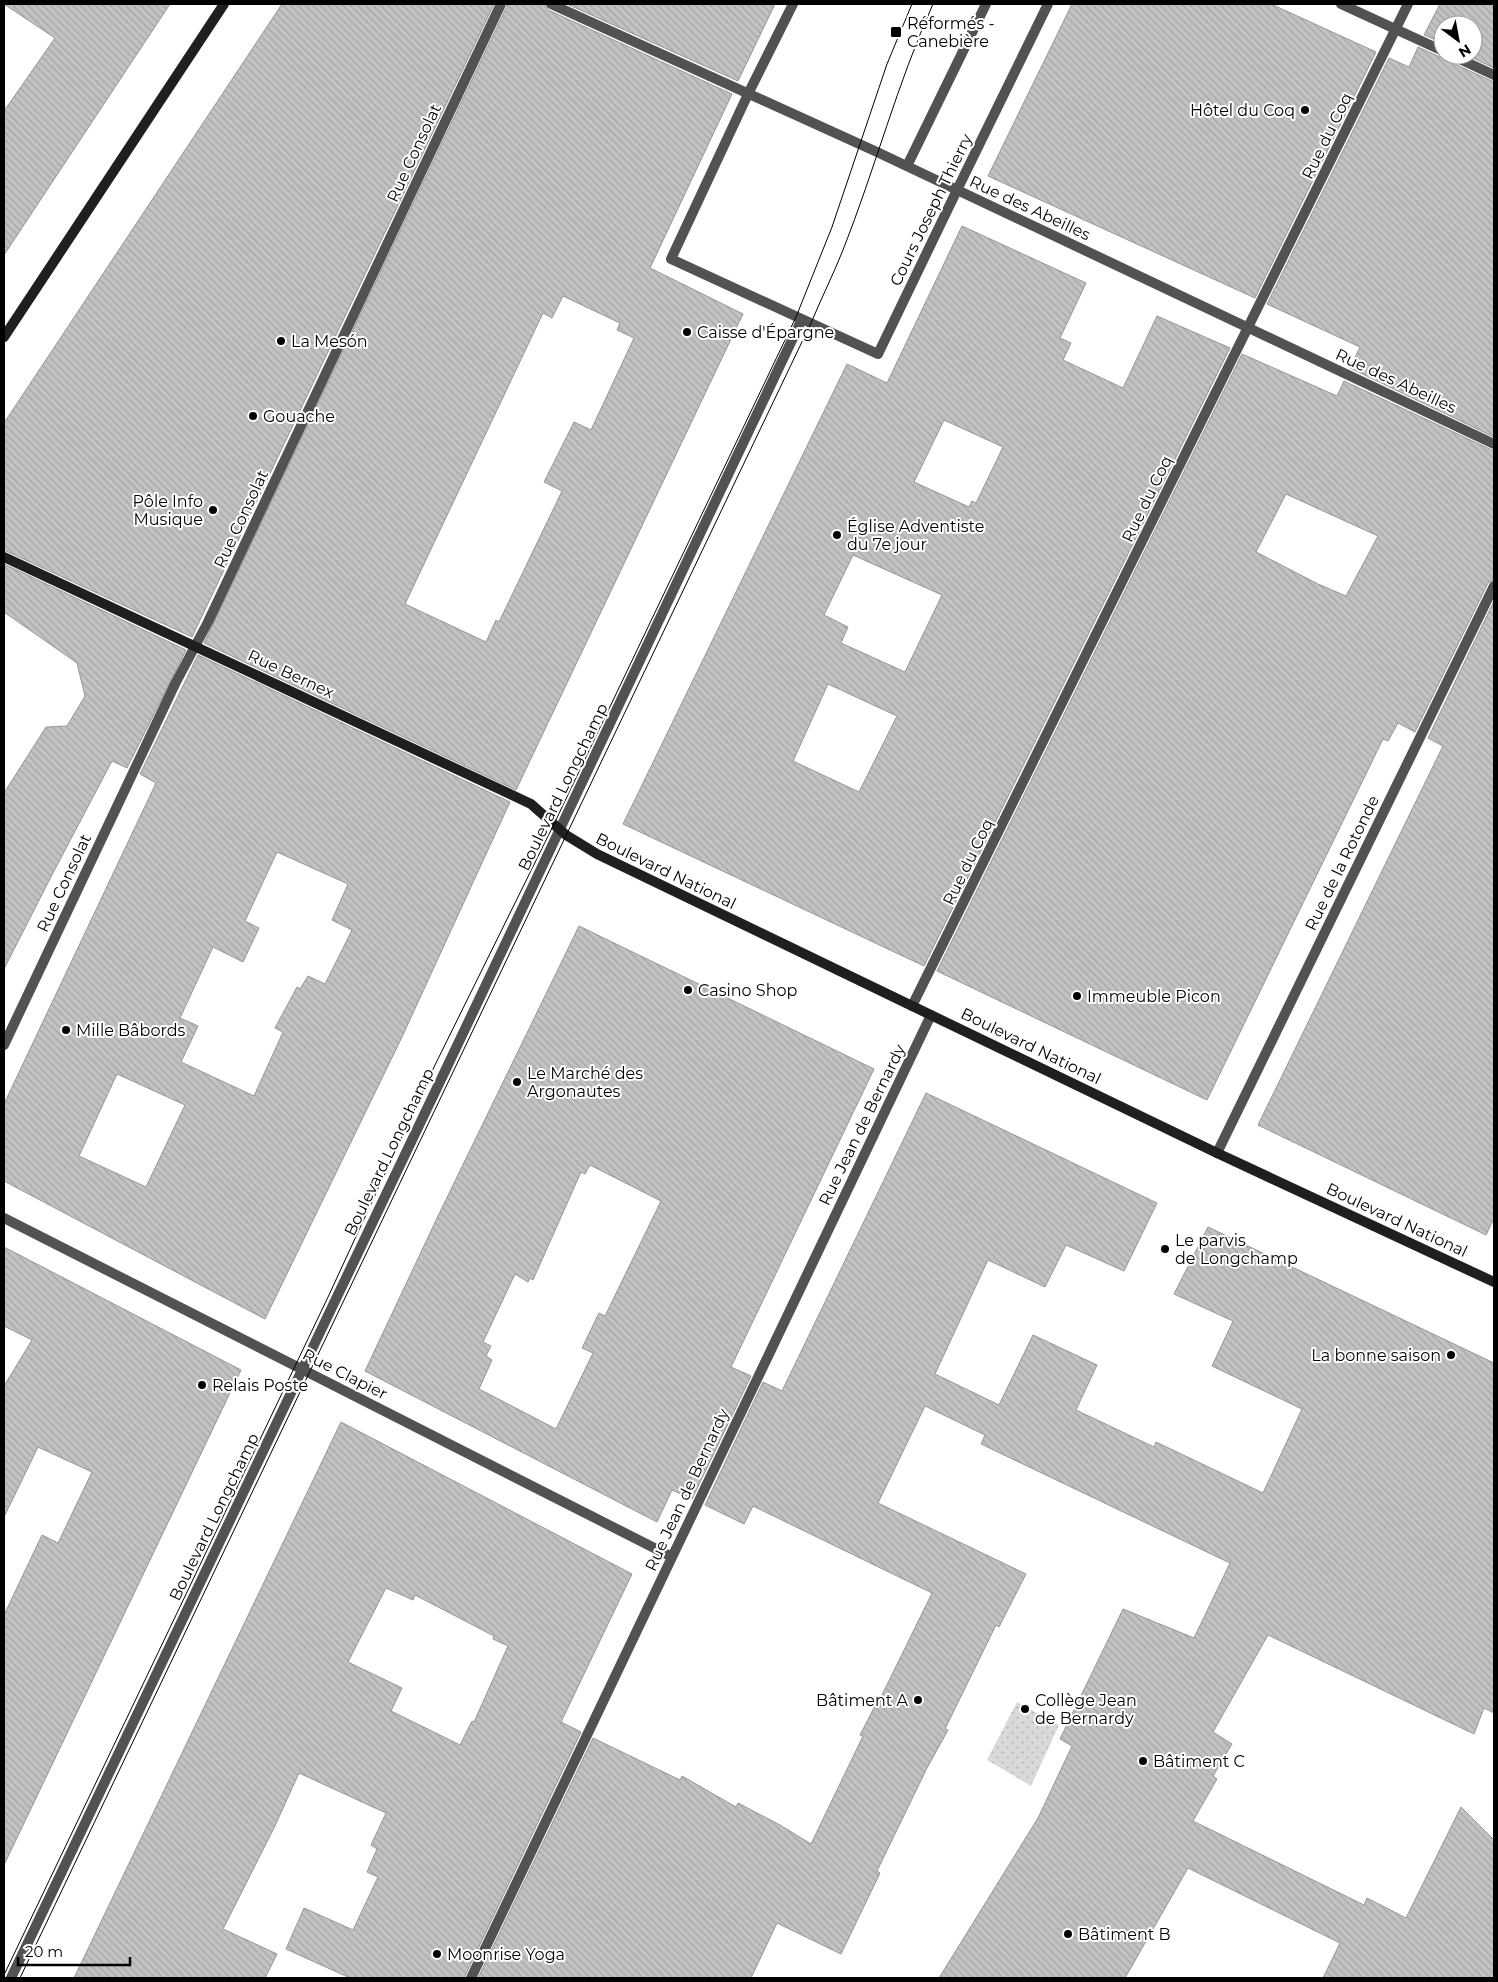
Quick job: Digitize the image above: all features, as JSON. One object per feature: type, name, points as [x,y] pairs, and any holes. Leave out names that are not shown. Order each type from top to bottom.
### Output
[{"type":"main road","points":[[4,337],[224,4]]},
{"type":"main road","name":"Rue Bernex","points":[[4,557],[531,804],[560,829]]},
{"type":"main road","name":"Boulevard National","points":[[560,829],[584,848],[1217,1153],[1494,1282]]},
{"type":"street","name":"Rue Consolat","points":[[4,1045],[175,684],[208,622],[501,4]]},
{"type":"street","name":"Rue des Abeilles","points":[[551,4],[749,92],[1494,444]]},
{"type":"street","name":"Cours Joseph Thierry","points":[[793,4],[749,92],[671,259],[878,354],[1048,4]]},
{"type":"street","points":[[907,166],[986,4]]},
{"type":"street","points":[[1341,4],[1433,46]]},
{"type":"street","name":"Rue du Coq","points":[[912,1006],[1408,4]]},
{"type":"street","points":[[1472,65],[1494,75]]},
{"type":"street","name":"Boulevard Longchamp","points":[[11,1978],[802,320]]},
{"type":"street","name":"Rue de la Rotonde","points":[[1217,1153],[1494,586]]},
{"type":"street","name":"Rue Jean de Bernardy","points":[[471,1978],[931,1015]]},
{"type":"street","name":"Rue Clapier","points":[[4,1218],[672,1557]]},
{"type":"shaded area","points":[[1017,1702],[1059,1725],[1031,1786],[987,1760]]},
{"type":"building","points":[[4,4],[170,4],[4,255],[4,111],[55,38]]},
{"type":"building","points":[[282,4],[494,4],[192,637],[4,550],[4,423]]},
{"type":"building","points":[[508,4],[544,4],[548,10],[732,94],[650,268],[743,314],[516,790],[204,643]],"holes":[[[563,296],[620,323],[617,330],[634,338],[591,430],[574,422],[544,482],[562,491],[499,622],[496,620],[486,642],[405,604],[543,313],[552,318]]]},
{"type":"building","points":[[567,4],[775,4],[738,81]]},
{"type":"building","points":[[1072,4],[1271,4],[1376,52],[1255,298],[988,176]]},
{"type":"building","points":[[1440,4],[1494,4],[1494,68],[1483,63],[1483,15],[1434,15]]},
{"type":"building","points":[[1433,18],[1433,39],[1424,35]]},
{"type":"building","points":[[1418,47],[1433,54],[1433,65],[1457,65],[1494,82],[1494,437],[1350,368],[1360,347],[1267,304],[1389,58],[1409,67]]},
{"type":"building","points":[[962,226],[1086,283],[1060,338],[1071,343],[1063,360],[1123,388],[1157,316],[1230,348],[924,966],[623,824],[847,364],[887,383]],"holes":[[[944,420],[1003,447],[976,503],[972,501],[969,507],[914,482]],[[853,555],[942,595],[905,672],[841,643],[848,627],[824,615]],[[828,684],[897,716],[859,792],[793,761]]]},
{"type":"building","points":[[1242,354],[1337,396],[1344,381],[1494,451],[1494,579],[1488,583],[1415,732],[1398,723],[1388,741],[1383,739],[1207,1100],[937,971]],"holes":[[[1286,494],[1378,536],[1346,596],[1318,584],[1256,552]]]},
{"type":"building","points":[[4,564],[186,650],[127,768],[112,761],[4,969],[4,793],[46,727],[67,726],[85,696],[77,663],[4,612]]},
{"type":"building","points":[[1494,601],[1494,1218],[1486,1235],[1258,1125],[1443,746],[1428,738]]},
{"type":"building","points":[[198,655],[510,802],[402,1037],[265,1319],[4,1181],[4,1104],[156,783],[140,774]],"holes":[[[277,852],[348,884],[332,920],[352,930],[325,984],[308,976],[300,989],[297,987],[275,1028],[283,1032],[254,1096],[181,1062],[198,1026],[180,1018],[213,947],[243,962],[259,928],[245,921]],[[117,1074],[185,1105],[146,1187],[79,1156]]]},
{"type":"building","points":[[579,926],[874,1069],[731,1367],[751,1376],[692,1499],[672,1490],[657,1522],[365,1371]],"holes":[[[590,1165],[661,1201],[605,1316],[599,1313],[582,1348],[593,1353],[556,1429],[479,1389],[492,1360],[486,1356],[491,1346],[483,1342],[515,1274],[528,1282],[530,1278],[533,1280],[581,1172],[585,1174]]]},
{"type":"building","points":[[926,1093],[1157,1203],[1124,1271],[1066,1245],[1045,1287],[988,1260],[935,1374],[999,1405],[1033,1335],[1097,1365],[1076,1410],[1154,1447],[1156,1442],[1263,1493],[1302,1409],[1212,1366],[1233,1321],[1174,1294],[1208,1227],[1494,1363],[1494,1713],[1484,1708],[1474,1734],[1268,1635],[1213,1732],[1232,1744],[1213,1776],[1217,1779],[1193,1821],[1364,1905],[1367,1898],[1406,1918],[1461,1807],[1494,1840],[1494,1978],[1323,1978],[1340,1943],[1188,1868],[1125,1978],[939,1978],[1038,1818],[1072,1746],[1060,1739],[1123,1609],[1194,1638],[1230,1563],[981,1444],[985,1435],[925,1406],[878,1503],[1026,1574],[999,1627],[996,1625],[945,1729],[948,1730],[927,1768],[877,1871],[880,1873],[841,1954],[777,1923],[751,1978],[478,1978],[593,1738],[680,1780],[682,1776],[736,1807],[738,1803],[811,1844],[863,1736],[860,1735],[880,1699],[932,1593],[753,1506],[744,1524],[705,1505],[763,1382],[782,1391]]},
{"type":"building","points":[[4,1247],[241,1370],[4,1865],[4,1615],[42,1535],[58,1543],[92,1472],[38,1447],[4,1517],[4,1386],[32,1340],[4,1326]]},
{"type":"building","points":[[341,1422],[632,1574],[561,1722],[581,1732],[464,1978],[350,1978],[286,1949],[304,1908],[353,1930],[378,1877],[367,1872],[377,1849],[371,1845],[386,1813],[299,1773],[274,1828],[223,1929],[277,1954],[265,1978],[74,1978]],"holes":[[[386,1588],[413,1600],[415,1595],[494,1636],[493,1639],[508,1646],[474,1722],[472,1721],[460,1745],[391,1711],[402,1688],[348,1662]]]},
{"type":"tram line","points":[[4,1975],[329,1295],[435,1065],[554,824],[796,317],[832,227],[887,64],[912,4]]},
{"type":"tram line","points":[[20,1978],[811,323],[843,250],[908,65],[933,4]]},
{"type":"place","name":"Réformés - Canebière","points":[[896,32]]},
{"type":"place","name":"Hôtel du Coq","points":[[1305,110]]},
{"type":"place","name":"Caisse d'Épargne","points":[[687,332]]},
{"type":"place","name":"La Mesón","points":[[281,341]]},
{"type":"place","name":"Gouache","points":[[253,416]]},
{"type":"place","name":"Pôle Info Musique","points":[[213,510]]},
{"type":"place","name":"Église Adventiste du 7e jour","points":[[837,535]]},
{"type":"place","name":"Casino Shop","points":[[688,990]]},
{"type":"place","name":"Immeuble Picon","points":[[1077,996]]},
{"type":"place","name":"Mille Bâbords","points":[[66,1030]]},
{"type":"place","name":"Le Marché des Argonautes","points":[[517,1082]]},
{"type":"place","name":"Le parvis de Longchamp","points":[[1165,1249]]},
{"type":"place","name":"La bonne saison","points":[[1451,1355]]},
{"type":"place","name":"Relais Poste","points":[[202,1385]]},
{"type":"place","name":"Bâtiment A","points":[[918,1700]]},
{"type":"place","name":"Collège Jean de Bernardy","points":[[1025,1709]]},
{"type":"place","name":"Bâtiment C","points":[[1143,1761]]},
{"type":"place","name":"Bâtiment B","points":[[1068,1934]]},
{"type":"place","name":"Moonrise Yoga","points":[[437,1954]]}]
